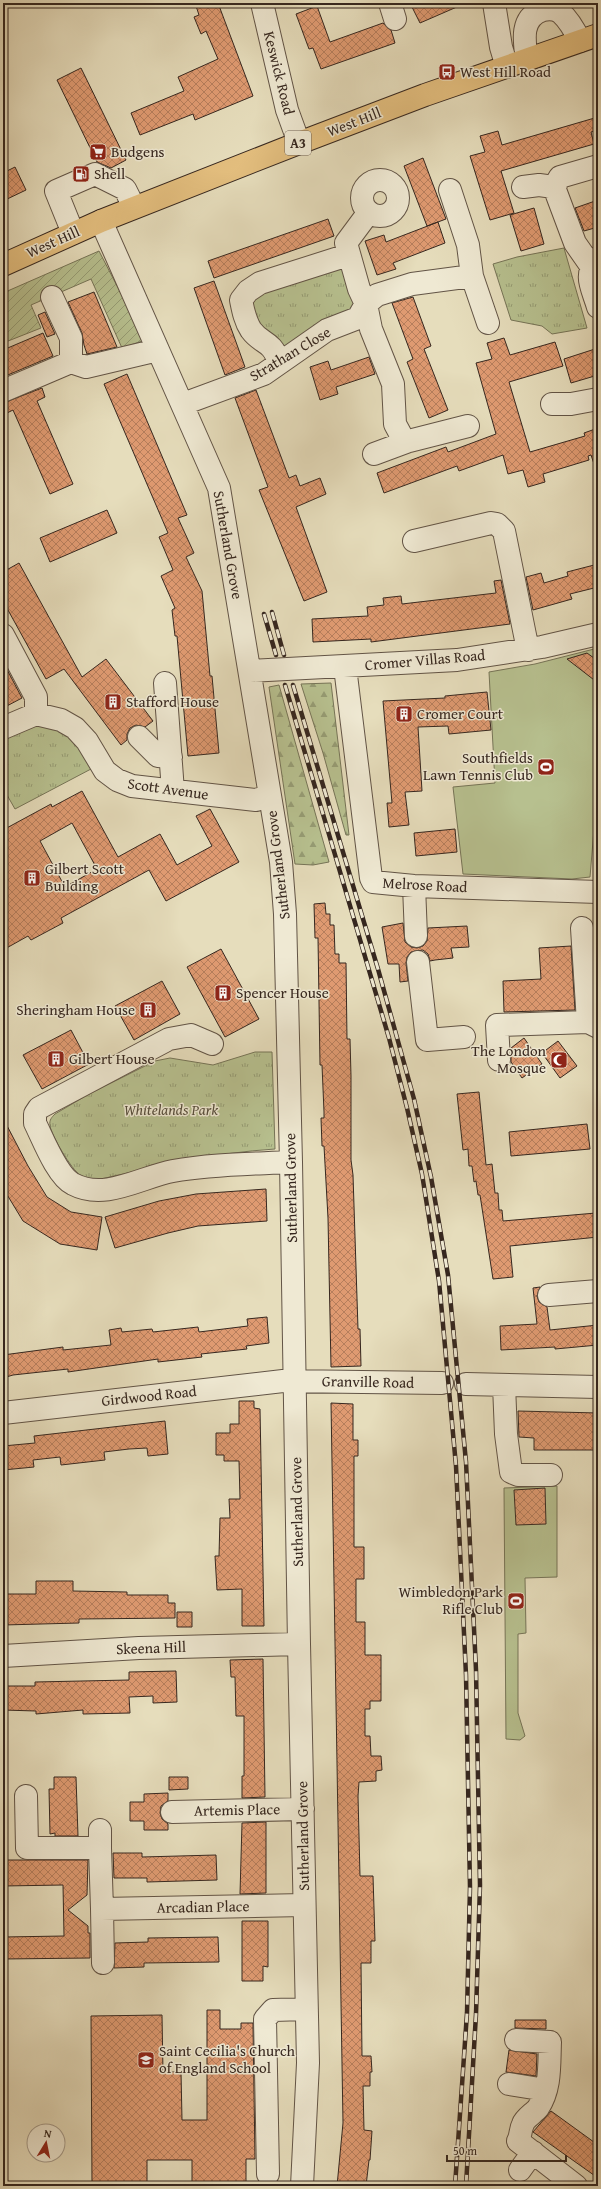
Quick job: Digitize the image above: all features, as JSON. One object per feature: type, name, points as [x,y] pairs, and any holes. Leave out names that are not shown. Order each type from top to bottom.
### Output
[{"type":"highway","name":"West Hill","points":[[3,265],[134,207],[299,143],[425,95],[589,38]]},
{"type":"street","name":"Keswick Road","points":[[262,3],[287,110],[299,143]]},
{"type":"street","points":[[494,3],[501,47],[517,63],[527,23],[535,13],[548,9],[560,12],[570,23],[589,38]]},
{"type":"street","points":[[554,187],[560,177],[598,166]]},
{"type":"street","points":[[73,233],[56,191],[94,174],[126,190],[134,207]]},
{"type":"street","points":[[523,187],[540,185],[554,187]]},
{"type":"street","points":[[554,187],[575,243],[594,262],[588,275],[598,307]]},
{"type":"street","points":[[450,190],[468,245],[472,276],[488,323]]},
{"type":"street","points":[[369,212],[346,243],[348,255],[358,289],[366,304],[371,329],[393,384],[395,424],[402,437],[409,441]]},
{"type":"street","name":"Sutherland Grove","points":[[101,221],[183,404],[223,500],[269,796],[281,862],[285,914],[291,1162],[302,1809],[308,2063],[303,2182]]},
{"type":"street","points":[[279,362],[275,350],[252,331],[245,317],[241,300],[248,291],[260,283],[348,255]]},
{"type":"street","name":"Strathan Close","points":[[183,404],[264,374],[279,362],[328,330],[358,318],[366,304],[377,295],[412,284],[472,276]]},
{"type":"street","points":[[52,297],[71,338],[71,362]]},
{"type":"street","points":[[3,391],[71,362],[86,367],[158,350]]},
{"type":"street","points":[[552,404],[571,404],[598,399]]},
{"type":"street","points":[[374,454],[409,441],[468,426]]},
{"type":"street","points":[[414,541],[491,523],[497,524],[504,531],[528,650]]},
{"type":"street","name":"Cromer Villas Road","points":[[250,672],[457,660],[528,650],[598,634]]},
{"type":"street","points":[[3,635],[36,697],[36,714],[3,728]]},
{"type":"street","name":"Melrose Road","points":[[344,667],[371,878],[377,883],[414,886],[598,892]]},
{"type":"street","points":[[165,683],[173,791]]},
{"type":"street","name":"Scott Avenue","points":[[36,714],[61,720],[75,728],[87,742],[99,763],[117,780],[132,786],[256,800],[269,796]]},
{"type":"street","points":[[139,737],[158,756],[171,757]]},
{"type":"street","points":[[414,886],[416,936]]},
{"type":"street","points":[[499,1060],[497,1026],[593,1025],[582,928]]},
{"type":"street","points":[[418,962],[427,1040],[464,1037]]},
{"type":"street","points":[[212,1044],[191,1035],[169,1038],[39,1108],[35,1114],[35,1123],[63,1175],[72,1184],[86,1189],[100,1190],[115,1188],[172,1171],[220,1165],[291,1162]]},
{"type":"street","points":[[549,1295],[598,1291]]},
{"type":"street","name":"Granville Road","points":[[295,1382],[442,1383]]},
{"type":"street","name":"Girdwood Road","points":[[3,1413],[256,1384],[295,1382]]},
{"type":"street","points":[[466,1384],[598,1387]]},
{"type":"street","points":[[504,1385],[506,1434],[511,1472],[518,1475],[551,1475]]},
{"type":"street","name":"Skeena Hill","points":[[3,1656],[139,1648],[299,1644]]},
{"type":"street","points":[[26,1796],[27,1848],[100,1839],[103,1963]]},
{"type":"street","name":"Artemis Place","points":[[172,1812],[302,1809]]},
{"type":"street","name":"Arcadian Place","points":[[102,1908],[304,1905]]},
{"type":"street","points":[[303,2182],[267,2180],[265,2019],[273,2010],[306,2009]]},
{"type":"street","points":[[516,2040],[550,2042],[549,2075],[546,2090],[538,2108],[523,2124],[522,2135],[525,2147],[520,2170]]},
{"type":"street","points":[[509,2084],[546,2090]]},
{"type":"street","points":[[525,2147],[576,2186]]},
{"type":"green space","points":[[564,248],[587,328],[552,334],[542,326],[511,320],[493,264],[517,257]]},
{"type":"green space","points":[[99,251],[145,340],[122,348],[91,279],[31,305],[41,328],[3,343],[3,293]]},
{"type":"green space","points":[[345,266],[357,304],[352,313],[287,347],[281,346],[254,321],[251,298],[261,288]]},
{"type":"green space","name":"Southfields Lawn Tennis Club","points":[[598,648],[598,781],[590,877],[572,879],[463,874],[453,787],[495,783],[489,672],[535,664]]},
{"type":"green space","points":[[331,683],[349,835],[346,835],[323,753],[301,684]]},
{"type":"green space","points":[[279,685],[329,862],[313,865],[295,864],[269,687]]},
{"type":"green space","points":[[41,725],[63,731],[79,748],[91,769],[15,809],[3,788],[3,739],[27,726]]},
{"type":"green space","name":"Whitelands Park","points":[[255,1052],[272,1052],[275,1149],[230,1153],[167,1164],[101,1179],[93,1179],[82,1176],[76,1172],[62,1152],[51,1130],[50,1122],[55,1114],[89,1094],[155,1061],[170,1058],[213,1065]]},
{"type":"green space","name":"Wimbledon Park Rifle Club","points":[[557,1486],[557,1577],[525,1578],[526,1633],[518,1634],[518,1713],[525,1736],[520,1740],[506,1739],[504,1488]]},
{"type":"building","points":[[195,3],[218,3],[253,96],[195,120],[193,114],[140,135],[131,113],[184,91],[178,77],[218,59],[206,31],[201,34],[194,17],[199,15]]},
{"type":"building","points":[[410,3],[466,3],[420,23]]},
{"type":"building","points":[[317,6],[330,42],[383,23],[391,30],[395,43],[321,69],[313,48],[309,49],[296,14]]},
{"type":"building","points":[[81,68],[126,160],[111,168],[97,162],[57,80]]},
{"type":"building","points":[[598,117],[598,130],[591,132],[594,144],[501,171],[514,213],[490,220],[470,156],[485,152],[480,136],[498,131],[502,145]]},
{"type":"building","points":[[423,158],[446,219],[427,226],[404,166]]},
{"type":"building","points":[[15,167],[26,190],[3,201],[3,173]]},
{"type":"building","points":[[598,200],[598,227],[584,231],[575,208]]},
{"type":"building","points":[[534,208],[544,244],[521,251],[510,215]]},
{"type":"building","points":[[328,219],[334,236],[214,278],[208,261]]},
{"type":"building","points":[[438,222],[445,243],[393,263],[396,269],[377,275],[365,241],[384,235],[386,242]]},
{"type":"building","points":[[214,281],[245,367],[225,375],[194,288]]},
{"type":"building","points":[[94,292],[117,347],[87,354],[82,333],[68,302]]},
{"type":"building","points":[[413,297],[431,346],[424,349],[448,410],[429,418],[407,362],[413,359],[392,303]]},
{"type":"building","points":[[45,312],[55,334],[47,337],[38,315]]},
{"type":"building","points":[[43,333],[53,356],[3,377],[3,350]]},
{"type":"building","points":[[504,338],[510,355],[555,342],[563,366],[509,382],[530,452],[585,436],[584,433],[598,428],[598,467],[595,467],[591,455],[588,456],[589,460],[543,474],[545,482],[528,487],[523,470],[508,474],[503,455],[459,471],[457,466],[384,493],[377,473],[446,447],[448,452],[496,434],[476,363],[492,359],[487,343]]},
{"type":"building","points":[[598,348],[598,375],[571,383],[564,359]]},
{"type":"building","points":[[369,357],[375,374],[336,387],[338,394],[320,400],[310,367],[328,361],[331,370]]},
{"type":"building","points":[[127,374],[187,515],[178,518],[194,553],[186,557],[202,591],[219,753],[188,756],[177,636],[175,636],[172,610],[175,608],[161,576],[173,570],[159,537],[168,533],[104,384]]},
{"type":"building","points":[[42,388],[45,397],[37,401],[73,484],[50,494],[13,410],[3,415],[3,403]]},
{"type":"building","points":[[256,390],[289,478],[296,475],[300,486],[320,478],[326,494],[296,507],[327,592],[304,601],[259,490],[268,487],[235,398]]},
{"type":"building","points":[[107,510],[117,533],[50,562],[40,538]]},
{"type":"building","points":[[19,563],[82,677],[106,659],[153,721],[145,727],[136,725],[130,728],[127,734],[127,740],[121,745],[64,669],[46,679],[3,601],[3,572]]},
{"type":"building","points":[[598,564],[598,587],[570,594],[572,599],[533,610],[526,577],[541,573],[544,583],[568,576],[567,572]]},
{"type":"building","points":[[501,580],[510,624],[371,642],[371,639],[313,642],[312,619],[368,616],[367,607],[384,605],[383,598],[401,596],[402,604],[496,593],[494,581]]},
{"type":"building","points":[[587,653],[598,661],[598,683],[567,659]]},
{"type":"building","points":[[3,662],[22,698],[3,708]]},
{"type":"building","points":[[487,692],[491,730],[449,734],[448,726],[418,727],[422,791],[405,792],[409,825],[389,827],[387,803],[392,803],[383,701],[445,698],[445,696]]},
{"type":"building","name":"Gilbert Scott Building","points":[[82,791],[118,857],[160,834],[177,865],[212,846],[196,816],[210,809],[239,862],[166,901],[149,870],[61,918],[63,923],[31,940],[28,936],[3,950],[3,830],[51,804],[52,807]],"holes":[[[72,823],[97,869],[65,887],[40,841]]]},
{"type":"building","points":[[455,829],[457,852],[416,856],[414,833]]},
{"type":"building","points":[[325,903],[326,914],[330,914],[330,925],[334,925],[335,954],[339,954],[339,963],[346,963],[347,1039],[350,1039],[351,1076],[351,1160],[353,1175],[358,1329],[360,1329],[361,1366],[331,1367],[328,1218],[321,1118],[324,1118],[324,1112],[322,1065],[320,1065],[318,938],[315,938],[314,904]]},
{"type":"building","points":[[403,923],[405,942],[411,947],[417,948],[423,946],[427,941],[428,928],[467,926],[469,947],[451,948],[453,958],[430,961],[428,954],[423,950],[411,952],[407,957],[406,963],[408,981],[400,982],[399,964],[388,964],[382,927]]},
{"type":"building","points":[[571,946],[575,1010],[504,1012],[503,981],[541,979],[539,948]]},
{"type":"building","name":"Spencer House","points":[[221,949],[259,1019],[225,1037],[187,967]]},
{"type":"building","name":"Sheringham House","points":[[162,981],[180,1014],[134,1040],[115,1006]]},
{"type":"building","name":"Gilbert House","points":[[71,1030],[89,1064],[42,1089],[23,1055]]},
{"type":"building","points":[[524,1038],[542,1064],[522,1078],[511,1062],[511,1048]]},
{"type":"building","name":"The London Mosque","points":[[558,1041],[577,1066],[560,1078],[542,1053]]},
{"type":"building","points":[[479,1092],[486,1165],[492,1164],[495,1193],[498,1193],[499,1210],[502,1210],[503,1221],[596,1213],[598,1237],[510,1246],[513,1277],[493,1279],[480,1195],[478,1195],[476,1181],[474,1182],[472,1166],[469,1166],[468,1149],[463,1150],[457,1094]]},
{"type":"building","points":[[3,1118],[28,1166],[47,1197],[71,1212],[102,1217],[97,1250],[60,1244],[23,1221],[3,1188]]},
{"type":"building","points":[[587,1124],[590,1149],[511,1156],[509,1132]]},
{"type":"building","points":[[266,1189],[267,1221],[198,1226],[115,1248],[105,1217],[159,1201],[196,1194]]},
{"type":"building","points":[[540,1287],[537,1296],[539,1302],[547,1307],[550,1330],[598,1325],[598,1345],[555,1349],[555,1347],[501,1350],[500,1326],[537,1324],[533,1288]]},
{"type":"building","points":[[267,1317],[269,1343],[246,1346],[247,1349],[201,1354],[202,1357],[158,1362],[158,1359],[68,1372],[68,1369],[13,1375],[3,1378],[3,1355],[63,1347],[63,1350],[111,1345],[109,1330],[121,1328],[122,1332],[152,1329],[153,1332],[198,1327],[199,1332],[248,1326],[247,1319]]},
{"type":"building","points":[[239,1401],[254,1401],[254,1408],[260,1409],[264,1626],[242,1626],[242,1589],[217,1590],[215,1556],[219,1556],[220,1518],[230,1518],[229,1499],[240,1499],[239,1461],[224,1461],[224,1455],[216,1455],[216,1433],[230,1433],[230,1424],[239,1424]]},
{"type":"building","points":[[331,1403],[353,1404],[353,1440],[358,1440],[358,1456],[354,1456],[354,1547],[364,1547],[364,1579],[356,1579],[356,1622],[365,1622],[365,1655],[381,1655],[381,1701],[370,1701],[370,1709],[365,1709],[365,1736],[370,1736],[371,1756],[381,1756],[382,1770],[376,1771],[376,1781],[359,1782],[358,1796],[360,1876],[373,1876],[375,1941],[371,1941],[371,1963],[361,1963],[362,2056],[371,2056],[372,2072],[370,2072],[370,2086],[363,2086],[364,2130],[372,2131],[366,2186],[337,2186],[343,2123]]},
{"type":"building","points":[[518,1411],[598,1413],[598,1450],[534,1450],[534,1438],[519,1437]]},
{"type":"building","points":[[165,1421],[168,1454],[148,1456],[147,1448],[129,1449],[104,1452],[105,1460],[61,1465],[60,1457],[33,1460],[34,1467],[3,1470],[3,1446],[35,1443],[34,1436]]},
{"type":"building","points":[[545,1488],[546,1524],[516,1525],[514,1490]]},
{"type":"building","points":[[36,1581],[73,1581],[73,1591],[127,1592],[127,1595],[168,1595],[168,1603],[175,1603],[175,1618],[79,1619],[79,1623],[3,1625],[3,1594],[36,1594]]},
{"type":"building","points":[[177,1612],[192,1612],[192,1627],[177,1627]]},
{"type":"building","points":[[263,1659],[265,1797],[242,1798],[242,1776],[244,1776],[244,1716],[236,1716],[235,1677],[231,1677],[230,1660]]},
{"type":"building","points":[[176,1671],[177,1702],[153,1703],[153,1696],[129,1697],[130,1713],[83,1714],[83,1710],[36,1714],[36,1711],[3,1710],[3,1686],[35,1686],[35,1682],[129,1680],[129,1672]]},
{"type":"building","points":[[54,1777],[76,1777],[78,1836],[55,1836],[55,1833],[50,1834],[49,1789],[54,1789]]},
{"type":"building","points":[[169,1777],[188,1777],[188,1789],[169,1790]]},
{"type":"building","points":[[168,1793],[168,1801],[161,1806],[160,1813],[162,1819],[168,1824],[168,1830],[144,1830],[144,1821],[130,1821],[130,1802],[144,1802],[144,1794]]},
{"type":"building","points":[[266,1822],[266,1893],[240,1894],[242,1823]]},
{"type":"building","points":[[113,1853],[142,1853],[142,1857],[216,1855],[217,1880],[147,1882],[147,1878],[114,1878]]},
{"type":"building","points":[[3,1860],[88,1860],[87,1895],[68,1910],[88,1926],[88,1933],[90,1933],[90,1958],[3,1959],[3,1937],[64,1936],[63,1885],[3,1886]]},
{"type":"building","points":[[242,1921],[268,1921],[268,1967],[263,1966],[263,1981],[242,1981]]},
{"type":"building","points":[[218,1937],[219,1962],[144,1963],[144,1967],[114,1968],[115,1943],[148,1942],[148,1938]]},
{"type":"building","points":[[207,2010],[220,2010],[220,2029],[241,2029],[241,2023],[253,2023],[255,2159],[246,2159],[246,2186],[192,2186],[192,2160],[147,2160],[147,2186],[92,2186],[91,2016],[162,2015],[163,2072],[181,2072],[182,2120],[207,2120]]},
{"type":"building","points":[[515,2020],[546,2020],[546,2029],[515,2028]]},
{"type":"building","points":[[509,2050],[537,2054],[536,2076],[506,2072]]},
{"type":"building","points":[[551,2111],[598,2145],[598,2178],[533,2132]]},
{"type":"railway","points":[[272,612],[284,655]]},
{"type":"railway","points":[[264,614],[276,655]]},
{"type":"railway","points":[[285,685],[389,1038],[422,1174],[439,1281],[456,1466],[466,1675],[470,1887],[467,2013],[455,2186]]},
{"type":"railway","points":[[293,685],[378,969],[414,1099],[431,1177],[448,1275],[466,1462],[476,1670],[480,1885],[476,2014],[466,2186]]},
{"type":"place","name":"West Hill Road","points":[[447,72]]},
{"type":"place","name":"Budgens","points":[[98,152]]},
{"type":"place","name":"Shell","points":[[81,174]]},
{"type":"place","name":"Stafford House","points":[[113,702]]},
{"type":"place","name":"Cromer Court","points":[[404,714]]},
{"type":"place","name":"Southfields Lawn Tennis Club","points":[[546,767]]},
{"type":"place","name":"Gilbert Scott Building","points":[[32,878]]},
{"type":"place","name":"Spencer House","points":[[223,993]]},
{"type":"place","name":"Sheringham House","points":[[148,1010]]},
{"type":"place","name":"Gilbert House","points":[[56,1059]]},
{"type":"place","name":"The London Mosque","points":[[559,1060]]},
{"type":"place","name":"Wimbledon Park Rifle Club","points":[[516,1601]]},
{"type":"place","name":"Saint Cecilia's Church of England School","points":[[146,2060]]}]
